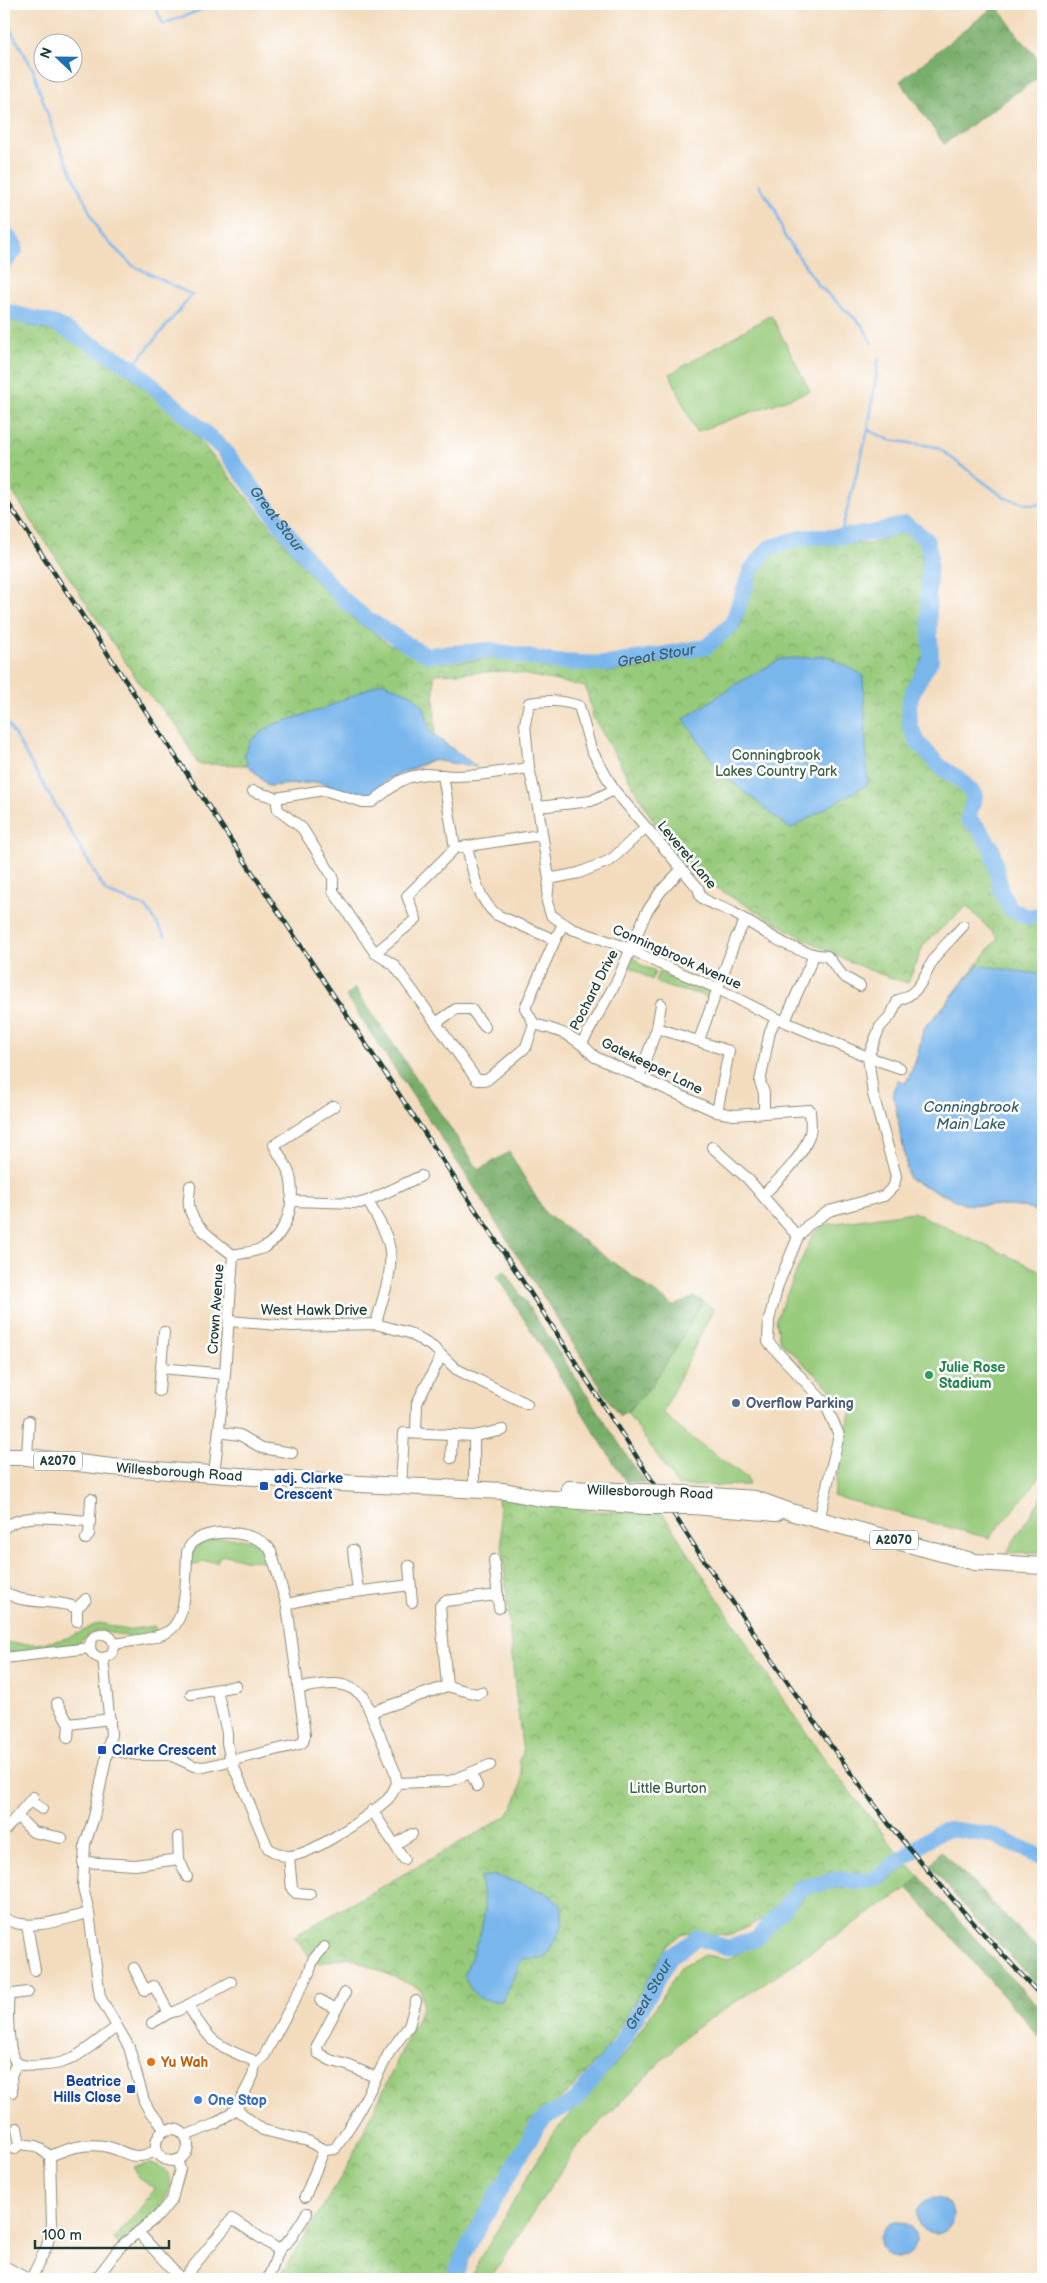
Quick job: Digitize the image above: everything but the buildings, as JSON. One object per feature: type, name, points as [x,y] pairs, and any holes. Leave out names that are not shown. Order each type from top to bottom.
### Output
[{"type":"main road","name":"Willesborough Road","points":[[4,1457],[28,1457],[112,1467],[214,1474],[504,1491],[540,1498],[688,1500],[794,1513],[975,1562],[1043,1566]]},
{"type":"street","name":"Leveret Lane","points":[[529,703],[551,700],[565,701],[580,706],[591,750],[614,790],[698,888],[700,897],[734,913],[765,934],[814,955],[827,956],[843,976],[860,986]]},
{"type":"street","name":"Conningbrook Avenue","points":[[529,703],[525,724],[529,768],[538,807],[540,836],[549,879],[547,902],[551,915],[572,929],[631,949],[854,1053],[900,1068]]},
{"type":"street","points":[[253,791],[276,798],[324,790],[363,802],[372,802],[405,779],[425,774],[478,775],[529,768]]},
{"type":"street","points":[[443,775],[453,803],[455,848]]},
{"type":"street","points":[[538,807],[591,801],[614,790]]},
{"type":"street","points":[[276,798],[278,810],[302,828],[323,858],[333,877],[333,891],[375,954],[394,965],[436,1023],[437,1028],[477,1080],[487,1080],[526,1046],[534,1024],[525,1008],[564,924]]},
{"type":"street","points":[[549,879],[579,873],[611,860],[645,828]]},
{"type":"street","points":[[375,954],[416,919],[407,896],[455,848],[540,836]]},
{"type":"street","points":[[467,846],[479,892],[490,910],[555,940]]},
{"type":"street","name":"Pochard Drive","points":[[582,1043],[609,995],[646,913],[661,892],[682,869]]},
{"type":"street","points":[[698,1040],[716,995],[716,988],[736,938],[745,921]]},
{"type":"street","points":[[819,1520],[839,1435],[826,1403],[768,1342],[768,1320],[778,1285],[798,1238],[807,1226],[829,1211],[884,1196],[894,1186],[896,1176],[873,1094],[868,1057],[880,1027],[891,1015],[898,1000],[909,997],[917,988],[938,953],[964,926]]},
{"type":"street","points":[[764,1112],[764,1093],[760,1082],[770,1031],[781,1019],[814,955]]},
{"type":"street","points":[[639,1077],[657,1028],[661,1004]]},
{"type":"street","points":[[436,1023],[456,1009],[471,1009],[485,1027]]},
{"type":"street","name":"Gatekeeper Lane","points":[[534,1024],[568,1034],[582,1043],[595,1057],[717,1112],[734,1114],[810,1110],[810,1132],[795,1161],[763,1195]]},
{"type":"street","points":[[657,1028],[729,1051],[717,1112]]},
{"type":"street","name":"Crown Avenue","points":[[214,1474],[225,1374],[233,1255],[262,1248],[275,1240],[287,1220],[291,1201],[290,1176],[274,1145],[334,1106]]},
{"type":"street","points":[[712,1147],[763,1195],[798,1238]]},
{"type":"street","points":[[291,1201],[360,1203],[421,1176]]},
{"type":"street","points":[[190,1186],[189,1207],[196,1222],[215,1241],[233,1255]]},
{"type":"street","points":[[368,1201],[382,1225],[390,1251],[389,1269],[376,1324]]},
{"type":"street","name":"West Hawk Drive","points":[[229,1322],[291,1326],[376,1324],[421,1338],[456,1368],[527,1404]]},
{"type":"street","points":[[160,1391],[164,1332]]},
{"type":"street","points":[[416,1432],[417,1403],[441,1356]]},
{"type":"street","name":"Crown Avenue","points":[[161,1368],[225,1374]]},
{"type":"street","points":[[28,1457],[29,1421]]},
{"type":"street","points":[[401,1486],[404,1433],[416,1432],[474,1436],[504,1430]]},
{"type":"street","points":[[219,1432],[240,1435],[262,1448],[292,1452]]},
{"type":"street","points":[[451,1458],[452,1435]]},
{"type":"street","points":[[474,1436],[474,1489]]},
{"type":"street","points":[[86,1539],[90,1521],[91,1500]]},
{"type":"street","points":[[4,1528],[10,1524],[34,1518],[90,1521]]},
{"type":"street","points":[[108,1749],[138,1755],[168,1755],[200,1766],[210,1766],[303,1742],[305,1735],[287,1604],[268,1546],[246,1536],[205,1534],[197,1538],[188,1548],[182,1613],[175,1626],[165,1634],[114,1644]]},
{"type":"street","points":[[353,1550],[358,1591]]},
{"type":"street","points":[[494,1560],[499,1608]]},
{"type":"street","points":[[409,1566],[412,1602]]},
{"type":"street","points":[[287,1604],[316,1597],[410,1585]]},
{"type":"street","points":[[4,1590],[13,1598],[62,1602],[77,1608]]},
{"type":"street","points":[[447,1686],[440,1606],[445,1601],[498,1595]]},
{"type":"street","points":[[77,1621],[77,1608],[86,1599]]},
{"type":"street","points":[[100,1634],[109,1637],[114,1644],[111,1654],[103,1658],[94,1656],[90,1648],[92,1639],[100,1634]]},
{"type":"street","points":[[4,1658],[90,1648]]},
{"type":"street","points":[[103,1658],[111,1734],[94,1817],[85,1844],[83,1887],[89,1913],[100,1997],[129,2047],[144,2101],[150,2112],[160,2122],[164,2131]]},
{"type":"street","points":[[217,1690],[231,1760],[268,1848],[289,1857],[326,1842],[387,1799],[397,1784],[395,1772],[364,1697],[349,1686],[341,1684],[298,1688]]},
{"type":"street","points":[[192,1694],[236,1686]]},
{"type":"street","points":[[371,1712],[447,1686],[477,1694],[481,1692]]},
{"type":"street","points":[[57,1703],[68,1724],[68,1738]]},
{"type":"street","points":[[68,1724],[110,1719]]},
{"type":"street","points":[[397,1784],[450,1781],[490,1765]]},
{"type":"street","points":[[471,1773],[477,1786]]},
{"type":"street","points":[[5,1830],[18,1818],[31,1799],[42,1809]]},
{"type":"street","points":[[372,1810],[396,1844],[404,1859]]},
{"type":"street","points":[[18,1818],[33,1832],[62,1838]]},
{"type":"street","points":[[396,1844],[412,1834]]},
{"type":"street","points":[[178,1837],[179,1860],[187,1877]]},
{"type":"street","points":[[289,1857],[292,1889],[296,1893],[310,1894]]},
{"type":"street","points":[[83,1862],[135,1865],[179,1860]]},
{"type":"street","points":[[4,1919],[14,1924],[27,1925],[89,1913]]},
{"type":"street","points":[[27,1925],[34,1970]]},
{"type":"street","points":[[185,2136],[215,2124],[236,2109],[253,2076],[255,2064],[264,2056],[309,1973],[313,1960],[324,1946]]},
{"type":"street","points":[[134,1968],[145,1990],[154,1986],[169,2013]]},
{"type":"street","points":[[152,2023],[231,1982]]},
{"type":"street","points":[[28,1992],[13,1994],[8,1999],[12,2054],[18,2063],[42,2065],[66,2062],[117,2027]]},
{"type":"street","points":[[345,1992],[317,2046],[318,2053],[330,2060],[375,2076]]},
{"type":"street","points":[[320,2000],[336,2009]]},
{"type":"street","points":[[236,2109],[263,2130],[308,2141],[324,2150],[335,2149],[344,2137],[390,2050],[409,2026],[416,2000]]},
{"type":"street","points":[[188,2005],[205,2034],[219,2045],[252,2060],[255,2064]]},
{"type":"street","points":[[12,2092],[11,2075],[18,2063]]},
{"type":"street","points":[[17,2128],[17,2146],[36,2146],[50,2156]]},
{"type":"street","points":[[177,2130],[185,2136],[187,2150],[177,2160],[167,2160],[157,2150],[157,2140],[164,2131],[177,2130]]},
{"type":"street","points":[[50,2156],[78,2145],[103,2146],[132,2156],[148,2154],[157,2150]]},
{"type":"street","points":[[305,2197],[324,2150]]},
{"type":"street","points":[[4,2266],[29,2279],[47,2247],[52,2224],[50,2156]]},
{"type":"street","points":[[96,2279],[121,2246],[159,2215],[172,2199],[180,2169],[177,2160]]},
{"type":"street","points":[[268,2279],[279,2250],[291,2238],[307,2213]]},
{"type":"street","points":[[138,2232],[182,2279],[232,2219],[279,2250]]},
{"type":"green space","points":[[996,5],[1020,38],[1043,64],[1043,74],[944,144],[900,81]]},
{"type":"green space","points":[[771,315],[810,391],[696,432],[670,374]]},
{"type":"green space","name":"Conningbrook Lakes Country Park","points":[[4,319],[59,333],[117,365],[187,425],[320,586],[355,620],[389,644],[444,663],[509,657],[608,672],[649,667],[697,653],[739,630],[748,598],[761,566],[779,549],[799,541],[869,544],[900,533],[921,539],[925,652],[903,702],[904,727],[913,742],[966,792],[967,802],[963,823],[964,828],[985,841],[995,890],[1002,907],[1029,921],[1043,916],[1043,1214],[1024,1207],[964,1204],[909,1179],[893,1091],[898,1080],[906,1083],[916,1061],[927,1024],[935,1017],[998,938],[967,906],[924,944],[908,983],[880,974],[825,949],[692,875],[688,864],[669,848],[593,717],[586,687],[508,671],[434,674],[435,730],[432,760],[388,779],[367,799],[319,782],[268,786],[248,765],[198,764],[178,727],[142,687],[4,479]]},
{"type":"green space","points":[[633,958],[639,964],[655,971],[652,980],[627,965],[630,959]]},
{"type":"green space","points":[[659,971],[664,976],[681,980],[682,983],[697,990],[703,988],[711,992],[710,998],[661,985],[655,981]]},
{"type":"green space","points":[[355,988],[479,1170],[509,1152],[546,1214],[673,1306],[695,1297],[703,1301],[654,1381],[631,1408],[619,1416],[468,1178],[346,996]]},
{"type":"green space","name":"Julie Rose Stadium","points":[[913,1212],[1043,1272],[1043,1469],[1031,1489],[989,1538],[833,1496],[851,1409],[780,1341],[776,1319],[813,1234],[824,1225]]},
{"type":"green space","points":[[505,1271],[645,1483],[626,1481],[622,1476],[497,1276]]},
{"type":"green space","points":[[703,1301],[713,1309],[663,1412],[681,1430],[747,1478],[749,1485],[678,1486],[627,1412],[659,1373]]},
{"type":"green space","points":[[1043,1495],[1043,1552],[1006,1553]]},
{"type":"green space","name":"Little Burton","points":[[498,1497],[591,1511],[663,1514],[786,1704],[829,1765],[898,1853],[877,1871],[798,1880],[769,1916],[731,1935],[683,1933],[668,1945],[606,2050],[570,2091],[537,2117],[455,2260],[450,2279],[278,2279],[346,2169],[423,2006],[421,1989],[349,1957],[315,1964],[294,1936],[507,1816],[520,1789],[521,1767],[519,1759],[523,1754],[514,1678]]},
{"type":"green space","points":[[215,1538],[240,1539],[256,1544],[263,1548],[269,1563],[225,1556],[219,1557],[217,1562],[203,1561],[200,1564],[190,1566],[194,1550],[204,1541]]},
{"type":"green space","points":[[100,1623],[126,1630],[154,1626],[157,1632],[133,1637],[97,1630],[76,1644],[4,1653],[4,1642],[31,1644],[49,1642],[67,1638]]},
{"type":"green space","points":[[941,1851],[1043,1954],[1043,1991],[972,1915],[930,1866]]},
{"type":"green space","points":[[909,1865],[920,1877],[908,1888],[690,2032],[577,2146],[490,2279],[469,2279],[552,2135],[627,2051],[682,1966],[705,1955],[728,1959],[762,1940],[810,1891],[884,1883]]},
{"type":"green space","points":[[920,1877],[1043,2011],[1043,2041],[908,1888]]},
{"type":"green space","points":[[150,2164],[158,2165],[169,2173],[170,2184],[167,2195],[162,2204],[145,2222],[118,2244],[114,2239],[155,2188],[139,2177],[133,2167]]},
{"type":"water","points":[[827,656],[863,675],[868,784],[790,829],[720,772],[684,719],[738,683],[781,659]]},
{"type":"water","points":[[382,682],[411,694],[424,707],[431,733],[477,767],[432,760],[388,779],[367,799],[319,782],[268,786],[248,765],[244,754],[251,740],[272,725],[320,710]]},
{"type":"water","name":"Conningbrook Main Lake","points":[[978,965],[1043,975],[1043,1214],[1024,1207],[964,1204],[909,1179],[893,1091],[898,1080],[906,1083],[916,1061],[927,1024]]},
{"type":"water","points":[[494,1875],[547,1893],[562,1906],[562,1927],[545,1958],[522,1959],[502,2001],[488,2001],[478,1997],[470,1989],[464,1976],[481,1931],[485,1909],[480,1878]]},
{"type":"water","points":[[935,2198],[942,2199],[948,2203],[952,2209],[952,2223],[948,2229],[942,2233],[935,2234],[928,2233],[922,2229],[918,2223],[917,2216],[918,2209],[922,2203],[928,2199]]},
{"type":"water","points":[[898,2222],[905,2223],[911,2227],[915,2233],[915,2247],[911,2253],[905,2257],[898,2258],[891,2257],[885,2253],[881,2247],[880,2240],[881,2233],[885,2227],[891,2223]]},
{"type":"waterway","points":[[154,4],[163,24],[217,4]]},
{"type":"waterway","points":[[4,19],[32,67],[55,136],[100,234],[132,265],[192,295],[132,367]]},
{"type":"waterway","points":[[759,185],[776,211],[784,235],[819,286],[862,325],[872,343]]},
{"type":"waterway","name":"Great Stour","points":[[4,232],[15,245],[15,250],[4,263]]},
{"type":"waterway","name":"Great Stour","points":[[4,311],[56,324],[132,367],[223,449],[310,562],[343,599],[363,616],[413,648],[428,655],[490,650],[557,662],[608,664],[706,647],[732,624],[751,570],[769,548],[804,537],[840,537],[872,533],[905,524],[926,539],[930,554],[928,592],[931,660],[914,689],[909,703],[910,726],[919,744],[941,767],[958,778],[975,795],[968,819],[979,829],[992,848],[1001,891],[1010,909],[1028,917],[1043,914]]},
{"type":"waterway","points":[[868,430],[879,357]]},
{"type":"waterway","points":[[840,537],[868,430],[890,440],[937,447],[1005,498],[1034,505],[1043,503]]},
{"type":"waterway","points":[[4,717],[106,892],[146,907],[165,936]]},
{"type":"waterway","name":"Great Stour","points":[[454,2279],[462,2257],[537,2126],[546,2117],[575,2101],[620,2045],[671,1956],[698,1938],[729,1948],[757,1938],[801,1888],[840,1879],[858,1881],[877,1878],[937,1833],[949,1829],[991,1835],[1043,1857]]},
{"type":"railway","points":[[4,497],[543,1312],[695,1547],[829,1743],[888,1823],[924,1866],[1043,1998]]},
{"type":"place","name":"Julie Rose Stadium","points":[[929,1375]]},
{"type":"place","name":"Overflow Parking","points":[[736,1403]]},
{"type":"place","name":"adj. Clarke Crescent","points":[[264,1486]]},
{"type":"place","name":"Clarke Crescent","points":[[102,1750]]},
{"type":"place","name":"Yu Wah","points":[[151,2062]]},
{"type":"place","name":"Beatrice Hills Close","points":[[131,2089]]},
{"type":"place","name":"One Stop","points":[[198,2100]]}]
